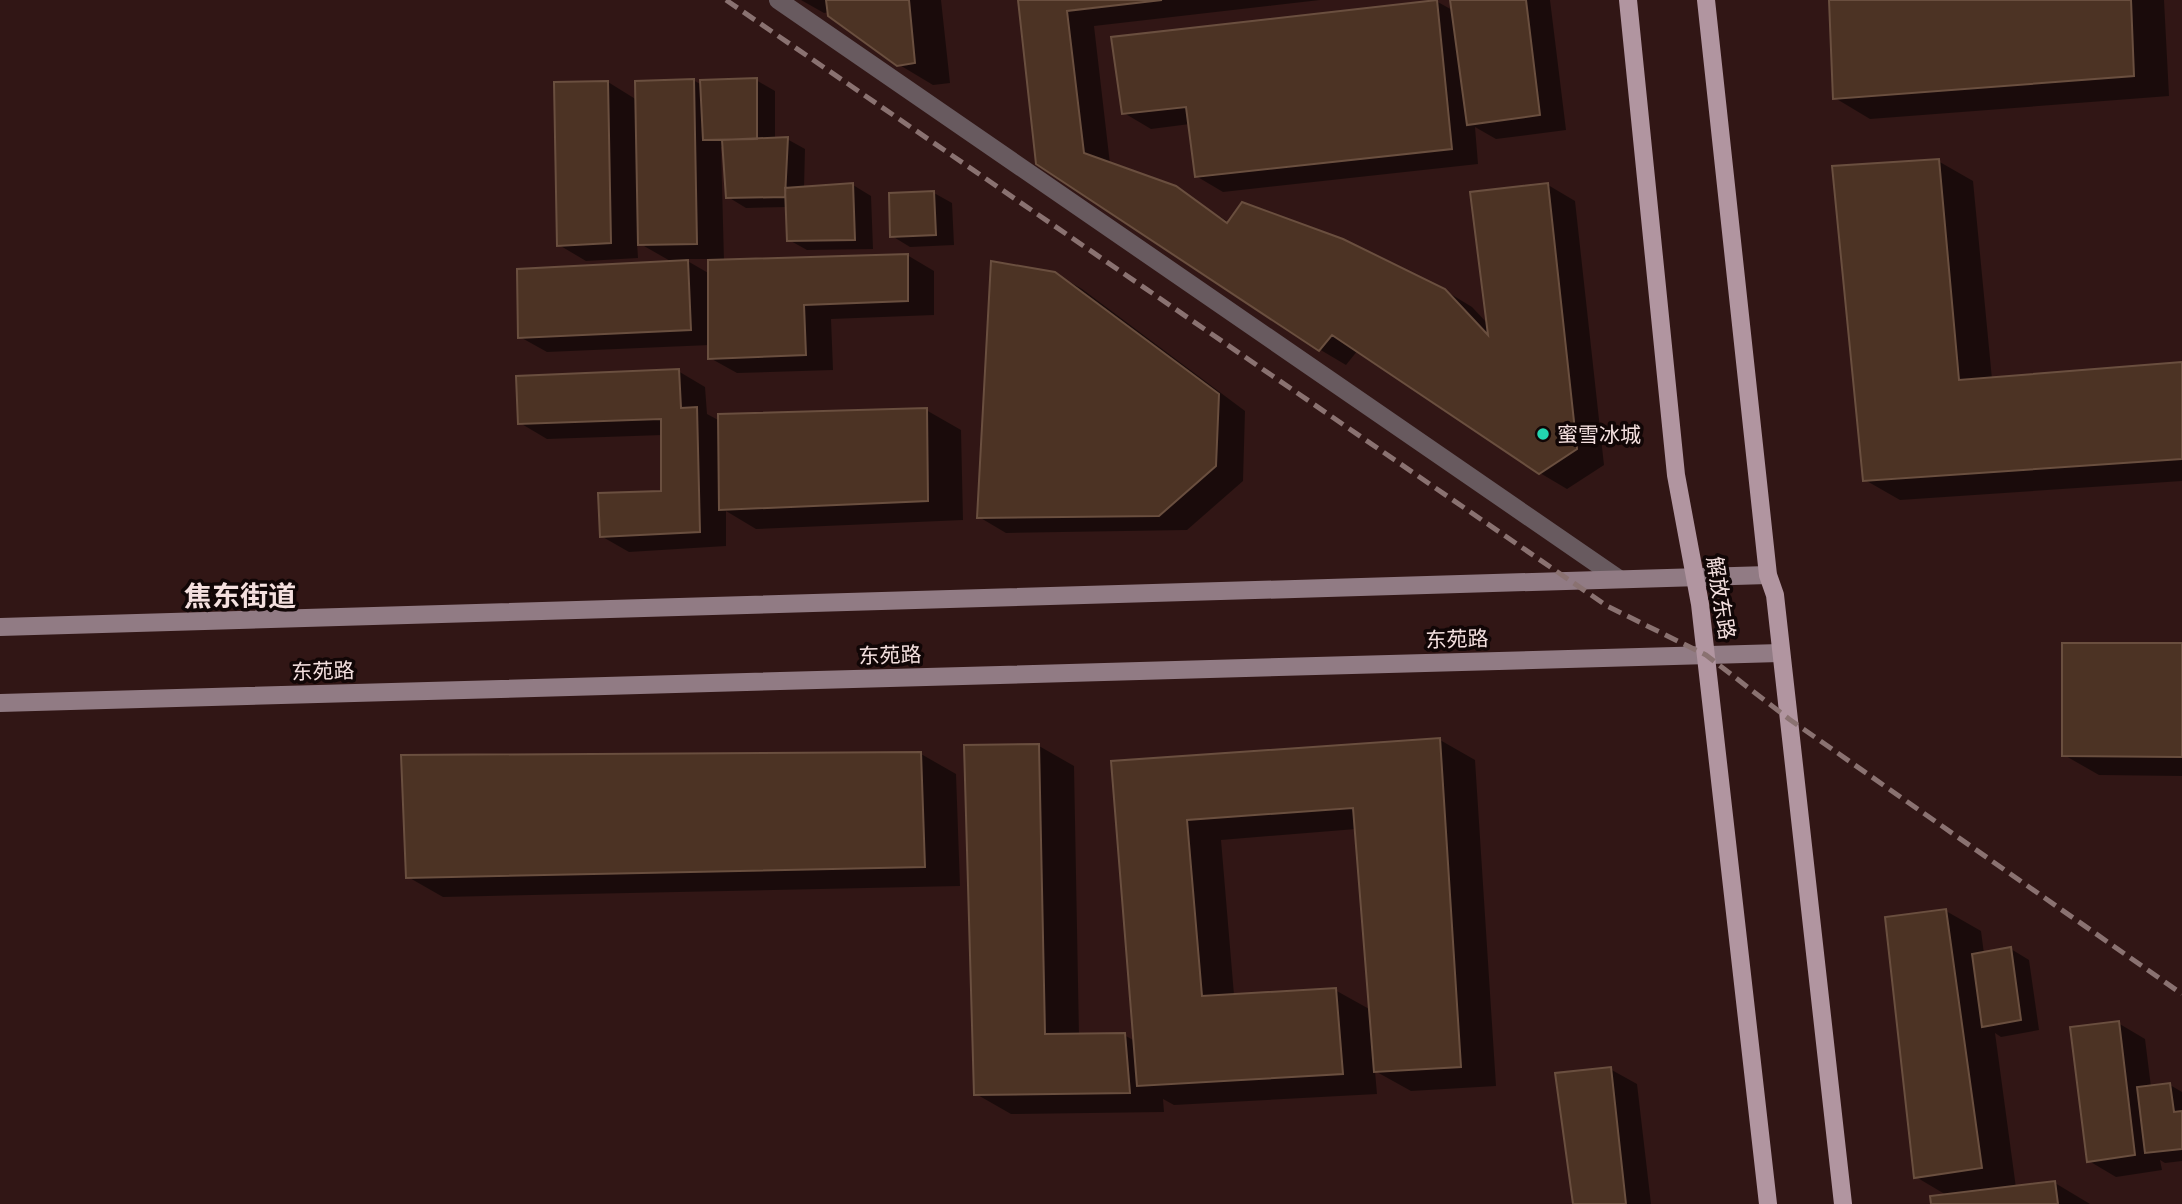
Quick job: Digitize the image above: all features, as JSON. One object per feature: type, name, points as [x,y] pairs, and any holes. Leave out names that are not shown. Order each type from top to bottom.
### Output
[{"type":"main road","name":"解放东路","points":[[1628,0],[1676,475],[1706,655],[1768,1204]]},
{"type":"main road","points":[[1706,0],[1768,575],[1775,595],[1843,1204]]},
{"type":"main road","points":[[0,627],[1768,575]]},
{"type":"main road","name":"东苑路","points":[[0,703],[1781,653]]},
{"type":"street","points":[[778,0],[1619,579]]},
{"type":"building","points":[[826,0],[909,0],[915,63],[897,66],[828,16]]},
{"type":"building","points":[[1018,0],[1162,0],[1067,11],[1084,153],[1176,186],[1227,223],[1242,202],[1343,239],[1445,289],[1488,335],[1470,192],[1548,183],[1577,449],[1539,474],[1332,335],[1319,351],[1036,164]]},
{"type":"building","points":[[1437,0],[1452,149],[1195,177],[1186,107],[1122,114],[1111,37]]},
{"type":"building","points":[[1450,0],[1526,0],[1540,115],[1467,125]]},
{"type":"building","points":[[1829,0],[2131,0],[2134,76],[1833,99]]},
{"type":"building","points":[[757,78],[757,139],[703,140],[700,80]]},
{"type":"building","points":[[694,79],[697,244],[638,245],[635,81]]},
{"type":"building","points":[[608,81],[611,243],[557,246],[554,82]]},
{"type":"building","points":[[788,137],[785,197],[726,198],[722,140]]},
{"type":"building","points":[[1939,159],[1959,380],[2182,362],[2182,459],[1863,481],[1832,166]]},
{"type":"building","points":[[853,183],[855,240],[787,241],[785,188]]},
{"type":"building","points":[[934,191],[936,235],[890,237],[889,193]]},
{"type":"building","points":[[908,254],[908,301],[804,305],[806,355],[708,359],[708,260]]},
{"type":"building","points":[[688,260],[691,330],[518,338],[517,269]]},
{"type":"building","points":[[991,261],[1055,272],[1219,394],[1216,466],[1159,516],[977,518]]},
{"type":"building","points":[[679,369],[681,408],[697,407],[700,532],[600,537],[598,493],[661,491],[661,419],[518,424],[516,376]]},
{"type":"building","points":[[927,408],[928,501],[719,510],[718,414]]},
{"type":"building","points":[[2062,643],[2182,643],[2182,757],[2062,756]]},
{"type":"building","points":[[1440,738],[1461,1067],[1374,1072],[1353,808],[1187,820],[1202,996],[1336,988],[1343,1074],[1137,1086],[1111,761]]},
{"type":"building","points":[[1039,744],[1045,1034],[1125,1033],[1130,1093],[974,1095],[964,745]]},
{"type":"building","points":[[921,752],[925,867],[406,878],[401,755]]},
{"type":"building","points":[[1946,909],[1982,1168],[1914,1178],[1885,917]]},
{"type":"building","points":[[2011,947],[2021,1020],[1982,1027],[1972,954]]},
{"type":"building","points":[[2119,1021],[2135,1155],[2087,1162],[2070,1027]]},
{"type":"building","points":[[1611,1067],[1626,1204],[1573,1204],[1555,1073]]},
{"type":"building","points":[[2170,1083],[2174,1112],[2182,1111],[2182,1149],[2145,1153],[2137,1087]]},
{"type":"building","points":[[2055,1181],[2058,1204],[1931,1204],[1930,1196]]},
{"type":"railway","points":[[726,0],[1607,606],[1706,655],[1789,719],[2182,994]]},
{"type":"place","name":"蜜雪冰城","points":[[1543,434]]},
{"type":"district","name":"焦东街道","points":[[240,596]]}]
